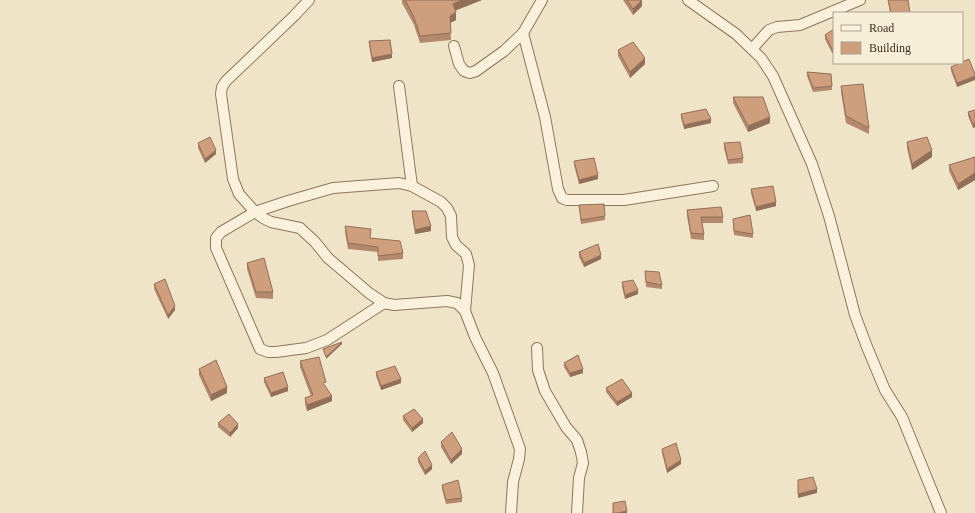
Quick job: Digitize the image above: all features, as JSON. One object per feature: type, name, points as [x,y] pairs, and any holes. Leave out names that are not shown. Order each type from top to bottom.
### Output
[{"type":"street","points":[[308,0],[294,16],[226,80],[222,87],[233,179],[239,194],[255,212],[271,222],[300,228],[315,242],[328,258],[369,293],[384,303],[394,305],[447,301],[457,303],[465,311],[493,373],[520,449],[513,482],[511,513]]},
{"type":"street","points":[[454,46],[459,64],[464,71],[470,73],[476,71],[504,51],[523,33],[542,0]]},
{"type":"street","points":[[688,0],[736,34],[761,58],[773,76],[809,158],[829,216],[855,315],[885,390],[902,417],[941,513]]},
{"type":"street","points":[[752,49],[769,30],[777,27],[800,25],[860,0]]},
{"type":"street","points":[[523,33],[545,117],[558,189],[562,198],[567,200],[624,200],[713,186]]},
{"type":"street","points":[[399,86],[412,186]]},
{"type":"street","points":[[384,303],[327,340],[306,348],[276,352],[268,352],[260,349],[216,248],[216,238],[221,232],[255,212],[333,188],[398,183],[412,186],[441,202],[452,216],[452,237],[456,245],[466,254],[469,265],[465,311]]},
{"type":"street","points":[[537,348],[538,370],[545,391],[566,427],[577,440],[582,452],[583,463],[577,513]]},
{"type":"building","points":[[405,0],[462,0],[453,4],[456,12],[450,16],[451,33],[420,36],[414,17]]},
{"type":"building","points":[[627,0],[642,0],[633,9]]},
{"type":"building","points":[[888,0],[908,0],[910,12],[891,12]]},
{"type":"building","points":[[833,30],[833,48],[832,49],[825,35]]},
{"type":"building","points":[[390,40],[392,54],[372,58],[369,41]]},
{"type":"building","points":[[633,42],[645,58],[630,72],[618,50]]},
{"type":"building","points":[[969,59],[975,76],[957,83],[951,67],[958,64],[963,64],[963,62]]},
{"type":"building","points":[[807,72],[831,74],[832,86],[813,88]]},
{"type":"building","points":[[863,84],[869,128],[846,116],[841,86]]},
{"type":"building","points":[[733,97],[763,97],[770,117],[748,126]]},
{"type":"building","points":[[706,109],[711,119],[684,125],[681,114]]},
{"type":"building","points":[[975,110],[975,123],[973,124],[968,112]]},
{"type":"building","points":[[210,137],[216,150],[205,159],[198,143]]},
{"type":"building","points":[[927,137],[932,150],[912,164],[907,142]]},
{"type":"building","points":[[740,142],[743,158],[728,160],[724,143]]},
{"type":"building","points":[[975,157],[975,173],[958,184],[949,165]]},
{"type":"building","points":[[594,158],[598,175],[579,180],[574,161]]},
{"type":"building","points":[[773,186],[776,202],[756,207],[751,189]]},
{"type":"building","points":[[604,204],[605,216],[581,220],[579,205]]},
{"type":"building","points":[[721,207],[723,217],[701,217],[704,234],[691,233],[687,210]]},
{"type":"building","points":[[412,211],[426,211],[431,226],[415,230]]},
{"type":"building","points":[[750,215],[753,234],[734,231],[733,219]]},
{"type":"building","points":[[345,226],[371,229],[370,238],[400,241],[403,253],[378,256],[378,247],[348,243]]},
{"type":"building","points":[[598,244],[601,255],[584,263],[579,252]]},
{"type":"building","points":[[264,258],[273,292],[256,292],[247,263]]},
{"type":"building","points":[[645,271],[659,272],[662,285],[646,282]]},
{"type":"building","points":[[165,279],[175,306],[168,315],[154,284]]},
{"type":"building","points":[[633,280],[638,290],[625,295],[622,282]]},
{"type":"building","points":[[342,342],[326,357],[323,349]]},
{"type":"building","points":[[578,355],[583,369],[570,373],[564,363]]},
{"type":"building","points":[[319,357],[326,382],[323,383],[332,396],[307,405],[305,398],[313,395],[300,361]]},
{"type":"building","points":[[216,360],[227,387],[211,395],[199,369]]},
{"type":"building","points":[[395,366],[401,379],[381,386],[376,372]]},
{"type":"building","points":[[283,372],[288,387],[271,393],[264,378]]},
{"type":"building","points":[[622,379],[632,393],[617,402],[606,388]]},
{"type":"building","points":[[414,409],[423,419],[412,428],[403,416]]},
{"type":"building","points":[[229,414],[238,424],[230,433],[218,423]]},
{"type":"building","points":[[452,432],[462,449],[451,460],[441,442]]},
{"type":"building","points":[[676,443],[681,460],[667,469],[662,449]]},
{"type":"building","points":[[425,451],[432,465],[425,471],[418,458]]},
{"type":"building","points":[[813,477],[817,489],[798,494],[798,480]]},
{"type":"building","points":[[458,480],[462,498],[446,500],[442,485]]},
{"type":"building","points":[[625,501],[627,511],[613,513],[613,503]]}]
